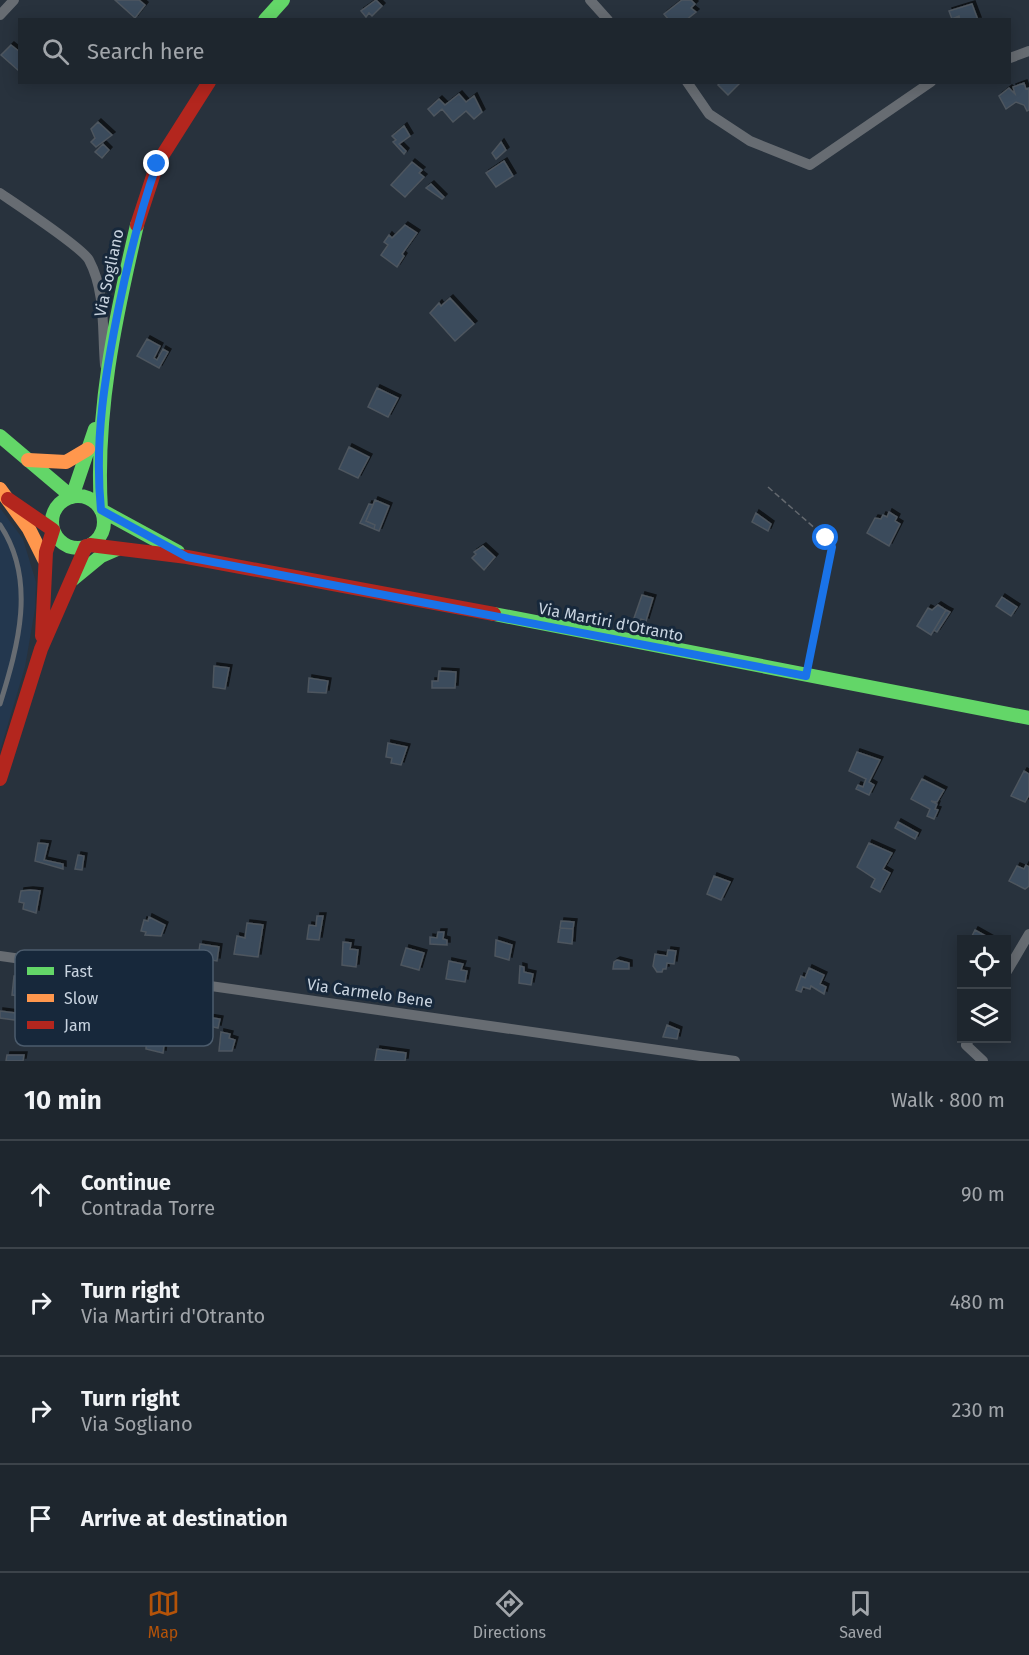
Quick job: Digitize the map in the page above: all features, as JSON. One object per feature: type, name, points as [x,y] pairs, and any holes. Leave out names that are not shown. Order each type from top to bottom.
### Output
[{"type":"main road","points":[[267,18],[283,0]]},
{"type":"main road","name":"Via Sogliano","points":[[0,778],[41,649],[69,582],[88,545],[100,534],[103,526],[98,476],[99,416],[105,372],[141,209],[157,164],[207,84]]},
{"type":"main road","name":"Via Sogliano","points":[[41,649],[46,590],[44,559],[47,542],[53,530],[52,522],[57,506],[72,497],[99,416]]},
{"type":"main road","points":[[2,437],[72,497],[88,499],[101,510]]},
{"type":"main road","points":[[28,460],[66,462],[88,449]]},
{"type":"main road","points":[[4,494],[53,530],[64,544],[72,547],[88,545]]},
{"type":"main road","points":[[4,494],[44,559]]},
{"type":"main road","name":"Via Martiri d'Otranto","points":[[101,510],[187,557]]},
{"type":"main road","name":"Via Martiri d'Otranto","points":[[88,545],[187,557],[1029,718]]},
{"type":"main road","name":"Via Sogliano","points":[[69,582],[101,556],[118,549]]},
{"type":"street","points":[[0,15],[14,0]]},
{"type":"street","points":[[590,0],[606,18]]},
{"type":"street","points":[[1011,58],[1029,51]]},
{"type":"street","points":[[688,84],[709,114],[750,141],[810,165],[928,84]]},
{"type":"street","points":[[0,193],[88,258],[96,278],[103,317],[105,372]]},
{"type":"street","points":[[1011,965],[1029,934]]},
{"type":"street","name":"Via Carmelo Bene","points":[[0,956],[15,958]]},
{"type":"street","name":"Via Carmelo Bene","points":[[213,986],[735,1061]]},
{"type":"street","points":[[968,1043],[966,1046],[983,1061]]},
{"type":"lane","points":[[0,525],[10,540],[19,565],[22,589],[16,645],[0,704]]},
{"type":"path","points":[[768,487],[826,538],[832,547],[806,676]]},
{"type":"shaded area","points":[[0,508],[23,539],[36,582],[35,609],[25,667],[0,751]]},
{"type":"building","points":[[115,0],[139,0],[145,5],[135,18]]},
{"type":"building","points":[[376,0],[382,6],[372,16],[369,13],[366,17],[361,11]]},
{"type":"building","points":[[682,0],[691,0],[695,4],[691,8],[696,12],[688,18],[667,18],[664,14]]},
{"type":"building","points":[[972,4],[977,18],[960,18],[959,16],[952,18],[949,11]]},
{"type":"building","points":[[11,45],[18,50],[18,70],[1,55]]},
{"type":"building","points":[[1024,83],[1026,89],[1029,88],[1029,110],[1027,111],[1024,105],[1016,102],[1006,109],[999,96],[1009,88],[1015,94],[1013,87]]},
{"type":"building","points":[[719,84],[739,84],[728,95]]},
{"type":"building","points":[[459,94],[466,102],[474,96],[482,112],[474,119],[466,111],[453,122],[442,109],[434,116],[428,109],[439,99],[445,105]]},
{"type":"building","points":[[98,122],[112,135],[96,147],[91,142],[95,138],[91,129]]},
{"type":"building","points":[[404,126],[410,136],[399,144],[406,151],[404,154],[393,142],[396,140],[392,136]]},
{"type":"building","points":[[501,142],[506,150],[496,159],[492,153]]},
{"type":"building","points":[[103,144],[109,150],[102,158],[95,152]]},
{"type":"building","points":[[504,161],[513,176],[496,187],[486,173]]},
{"type":"building","points":[[412,162],[422,170],[419,173],[424,177],[405,197],[391,185]]},
{"type":"building","points":[[431,184],[444,197],[442,199],[426,188]]},
{"type":"building","points":[[405,225],[417,233],[402,254],[404,256],[397,267],[381,255],[388,245],[384,242],[389,235],[392,238]]},
{"type":"building","points":[[450,298],[474,324],[455,341],[430,313],[439,303],[441,306]]},
{"type":"building","points":[[147,339],[160,346],[154,358],[157,360],[163,349],[168,352],[159,368],[137,356]]},
{"type":"building","points":[[377,388],[398,398],[388,417],[368,407]]},
{"type":"building","points":[[349,447],[369,457],[358,478],[339,469]]},
{"type":"building","points":[[375,500],[389,506],[379,531],[374,529],[375,525],[366,521]]},
{"type":"building","points":[[369,504],[373,505],[366,521],[375,525],[374,529],[360,523]]},
{"type":"building","points":[[889,512],[897,517],[895,521],[900,524],[889,546],[867,533],[875,518],[881,519],[883,515],[887,517]]},
{"type":"building","points":[[756,513],[771,524],[768,531],[752,522]]},
{"type":"building","points":[[483,546],[495,557],[484,570],[472,558],[476,554],[474,552]]},
{"type":"building","points":[[642,595],[653,598],[646,621],[641,619],[639,626],[632,624]]},
{"type":"building","points":[[1002,597],[1017,607],[1011,616],[996,606]]},
{"type":"building","points":[[938,605],[946,610],[931,635],[917,626],[928,608],[932,610]]},
{"type":"building","points":[[946,610],[950,612],[937,632],[934,630]]},
{"type":"building","points":[[214,666],[229,668],[225,689],[213,687]]},
{"type":"building","points":[[439,671],[456,672],[455,688],[432,688],[432,681],[438,681]]},
{"type":"building","points":[[309,678],[328,681],[326,693],[308,692]]},
{"type":"building","points":[[388,743],[407,747],[401,765],[391,763],[392,758],[386,757]]},
{"type":"building","points":[[857,752],[880,760],[869,782],[874,785],[869,795],[856,789],[858,785],[863,787],[866,779],[849,771]]},
{"type":"building","points":[[1024,771],[1029,774],[1029,795],[1025,802],[1011,796]]},
{"type":"building","points":[[922,779],[944,790],[937,802],[931,801],[937,804],[935,809],[938,810],[934,819],[927,816],[930,809],[911,799]]},
{"type":"building","points":[[898,822],[918,833],[915,839],[895,828]]},
{"type":"building","points":[[38,843],[48,844],[44,860],[63,864],[63,869],[35,861]]},
{"type":"building","points":[[869,843],[892,853],[883,869],[890,873],[880,892],[871,887],[875,879],[857,867]]},
{"type":"building","points":[[78,855],[84,856],[82,870],[75,869]]},
{"type":"building","points":[[1026,865],[1029,867],[1029,886],[1025,889],[1009,881],[1017,866],[1024,869]]},
{"type":"building","points":[[714,876],[730,882],[721,900],[707,894]]},
{"type":"building","points":[[21,891],[40,891],[36,913],[23,909],[24,903],[19,902]]},
{"type":"building","points":[[317,916],[323,916],[319,940],[307,939],[309,925],[316,926]]},
{"type":"building","points":[[149,917],[165,925],[161,936],[145,935],[146,932],[141,931],[144,920],[148,921]]},
{"type":"building","points":[[561,921],[574,922],[573,929],[560,928]]},
{"type":"building","points":[[247,923],[263,925],[258,957],[234,954],[237,936],[245,938]]},
{"type":"building","points":[[560,928],[573,929],[572,944],[558,942]]},
{"type":"building","points":[[975,930],[984,935],[972,935]]},
{"type":"building","points":[[438,932],[444,932],[443,939],[447,940],[447,945],[430,944],[430,937],[437,938]]},
{"type":"building","points":[[496,940],[512,945],[509,960],[495,956]]},
{"type":"building","points":[[343,942],[351,943],[350,949],[358,950],[356,967],[342,965]]},
{"type":"building","points":[[200,944],[219,947],[217,961],[213,960],[213,950],[199,950]]},
{"type":"building","points":[[406,948],[424,953],[419,970],[401,965]]},
{"type":"building","points":[[668,950],[676,951],[674,964],[667,963],[666,969],[657,972],[653,966],[655,954],[667,956]]},
{"type":"building","points":[[617,960],[629,963],[629,969],[613,969],[614,962]]},
{"type":"building","points":[[449,961],[463,964],[461,970],[467,971],[465,982],[446,979]]},
{"type":"building","points":[[520,966],[524,967],[524,972],[533,974],[531,985],[519,983]]},
{"type":"building","points":[[809,968],[824,975],[820,984],[826,987],[824,994],[811,986],[810,989],[803,987],[801,992],[796,990],[801,976],[805,978]]},
{"type":"building","points":[[14,976],[15,976],[15,995],[12,995]]},
{"type":"building","points":[[0,1011],[15,1013],[15,1020],[0,1018]]},
{"type":"building","points":[[213,1018],[220,1019],[218,1028],[213,1027]]},
{"type":"building","points":[[667,1025],[679,1030],[677,1039],[663,1037]]},
{"type":"building","points":[[221,1032],[230,1034],[229,1038],[235,1040],[232,1051],[219,1051]]},
{"type":"building","points":[[146,1046],[164,1046],[163,1053],[146,1049]]},
{"type":"building","points":[[377,1049],[406,1053],[405,1061],[375,1061]]},
{"type":"building","points":[[7,1055],[24,1055],[23,1061],[6,1061]]},
{"type":"traffic: fast","points":[[267,18],[283,0]]},
{"type":"traffic: fast","points":[[137,225],[108,366],[101,438],[101,510],[178,552]]},
{"type":"traffic: fast","points":[[0,436],[72,497],[95,429]]},
{"type":"traffic: fast","points":[[78,496],[88,498],[96,504],[102,512],[104,522],[102,532],[96,540],[88,546],[78,548],[68,546],[60,540],[54,532],[52,522],[54,512],[60,504],[68,498],[78,496]]},
{"type":"traffic: fast","points":[[73,579],[101,556],[117,549]]},
{"type":"traffic: fast","points":[[494,614],[1029,718]]},
{"type":"traffic: slow","points":[[28,460],[66,462],[88,449]]},
{"type":"traffic: slow","points":[[0,489],[29,529],[44,559]]},
{"type":"traffic: jam","points":[[137,225],[157,164],[208,84]]},
{"type":"traffic: jam","points":[[8,499],[53,530],[46,552],[42,636]]},
{"type":"traffic: jam","points":[[90,545],[187,557],[494,614]]},
{"type":"traffic: jam","points":[[0,779],[41,649],[86,546]]},
{"type":"route","points":[[157,164],[141,209],[129,259],[105,372],[99,416],[98,476],[101,510],[144,536],[187,557],[806,676],[832,547],[826,538]]}]
